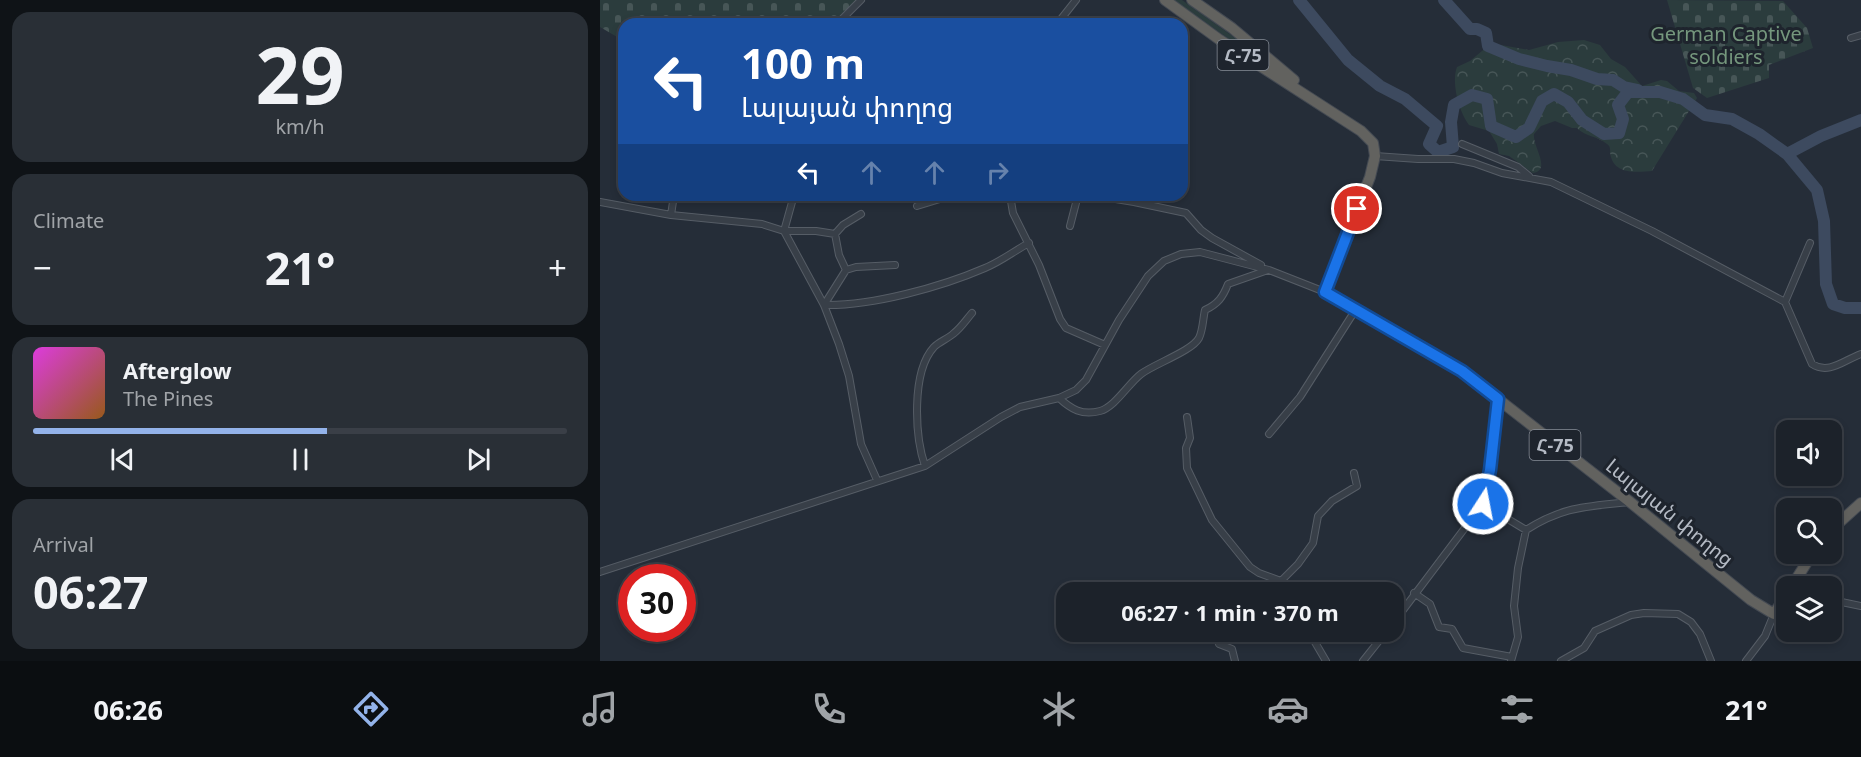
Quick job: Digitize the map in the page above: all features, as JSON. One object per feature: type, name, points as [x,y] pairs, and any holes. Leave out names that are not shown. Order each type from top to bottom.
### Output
[{"type":"highway","name":"Հ-75","points":[[1165,0],[1220,40],[1361,130],[1373,143],[1375,156]]},
{"type":"highway","name":"Հ-75","points":[[1192,0],[1232,28],[1324,105]]},
{"type":"highway","points":[[1325,292],[1370,177],[1375,156]]},
{"type":"highway","name":"Լալայան փողոց","points":[[1325,292],[1462,371],[1751,600],[1774,614]]},
{"type":"highway","points":[[1842,520],[1861,503]]},
{"type":"street","points":[[843,18],[861,0]]},
{"type":"street","points":[[1062,18],[1076,0]]},
{"type":"street","points":[[1851,39],[1861,35]]},
{"type":"street","points":[[1462,144],[1518,167],[1530,177]]},
{"type":"street","points":[[1375,156],[1454,159],[1502,173],[1551,182],[1652,231],[1785,302],[1812,364],[1820,369],[1834,367],[1861,354]]},
{"type":"street","points":[[671,215],[673,201]]},
{"type":"street","points":[[792,201],[784,231],[824,305],[849,376],[861,444],[878,480]]},
{"type":"street","points":[[917,206],[933,201]]},
{"type":"street","points":[[1011,201],[1013,213],[1029,243],[1060,319],[1066,328],[1105,345]]},
{"type":"street","points":[[1070,226],[1076,201]]},
{"type":"street","name":"Լալայան փողոց","points":[[1128,201],[1186,213],[1201,230],[1212,238],[1269,270]]},
{"type":"street","points":[[600,202],[671,215],[762,224],[784,231],[816,231],[835,234]]},
{"type":"street","points":[[835,234],[843,225],[861,214]]},
{"type":"street","points":[[835,234],[839,255],[846,270]]},
{"type":"street","points":[[824,305],[842,305],[922,290],[987,267],[1029,243]]},
{"type":"street","points":[[1785,302],[1810,243]]},
{"type":"street","name":"Լալայան փողոց","points":[[600,572],[925,466],[1020,407],[1059,398],[1076,390],[1086,380],[1119,320],[1149,276],[1164,261],[1181,254],[1200,252],[1269,270],[1325,292]]},
{"type":"street","points":[[824,305],[846,270],[856,267],[895,265]]},
{"type":"street","points":[[1059,398],[1072,410],[1101,411],[1116,400],[1125,388],[1142,373],[1185,350],[1199,338],[1205,310],[1217,304],[1228,284],[1269,270]]},
{"type":"street","points":[[1269,434],[1300,397],[1356,309]]},
{"type":"street","points":[[925,466],[920,451],[918,412],[919,382],[924,363],[934,347],[955,333],[972,313]]},
{"type":"street","points":[[1404,608],[1483,504],[1490,470],[1498,399]]},
{"type":"street","points":[[1187,417],[1190,438],[1186,448],[1187,468],[1212,520],[1250,567],[1281,581],[1298,564],[1313,543],[1318,516],[1332,501],[1357,486],[1354,473]]},
{"type":"street","points":[[1414,593],[1430,604],[1439,627],[1452,629],[1463,648],[1511,659],[1518,638],[1514,606],[1518,568],[1526,530],[1545,518],[1570,508],[1630,502]]},
{"type":"street","points":[[1483,504],[1526,530]]},
{"type":"street","points":[[1842,602],[1861,606]]},
{"type":"street","points":[[1561,661],[1584,648],[1595,631],[1631,615],[1656,613],[1678,614],[1690,622],[1700,634],[1711,661]]},
{"type":"street","points":[[1746,661],[1765,636],[1774,614]]},
{"type":"street","points":[[1218,642],[1232,650],[1235,661]]},
{"type":"street","points":[[1315,642],[1326,661]]},
{"type":"street","points":[[1363,661],[1378,642]]},
{"type":"green space","points":[[600,0],[858,0],[841,18],[618,18],[618,38],[600,27]]},
{"type":"green space","points":[[1174,0],[1182,0],[1252,50],[1250,54]]},
{"type":"green space","name":"German Captive soldiers","points":[[1667,0],[1783,1],[1807,28],[1813,48],[1769,65],[1769,78],[1707,98],[1693,88]]},
{"type":"green space","points":[[1584,40],[1600,45],[1611,59],[1625,67],[1642,86],[1661,80],[1667,81],[1679,91],[1694,93],[1697,98],[1652,171],[1622,170],[1614,163],[1609,147],[1603,141],[1577,128],[1555,121],[1541,126],[1534,134],[1541,167],[1533,173],[1509,156],[1499,154],[1497,144],[1489,131],[1469,125],[1465,119],[1456,89],[1457,67],[1470,61],[1488,46],[1501,45],[1529,50],[1558,42]]},
{"type":"waterway","points":[[1299,0],[1348,60],[1380,86],[1405,99],[1437,126],[1429,144],[1438,152],[1453,147],[1451,122],[1454,105],[1472,95],[1487,99],[1491,126],[1516,137],[1529,128],[1542,101],[1554,94],[1568,102],[1582,120],[1604,134],[1619,133],[1623,119],[1618,105],[1628,92],[1660,92],[1683,99],[1705,115],[1732,119],[1759,134],[1787,154],[1817,190],[1824,221],[1826,284],[1833,304],[1845,308],[1861,308]]},
{"type":"waterway","points":[[1444,0],[1470,29],[1486,33],[1488,46],[1519,59],[1571,70],[1597,79],[1613,80],[1624,87],[1638,90]]},
{"type":"waterway","points":[[1787,154],[1821,136],[1861,120]]},
{"type":"route","points":[[1357,209],[1325,292],[1462,371],[1498,399],[1490,470],[1483,504]]}]
